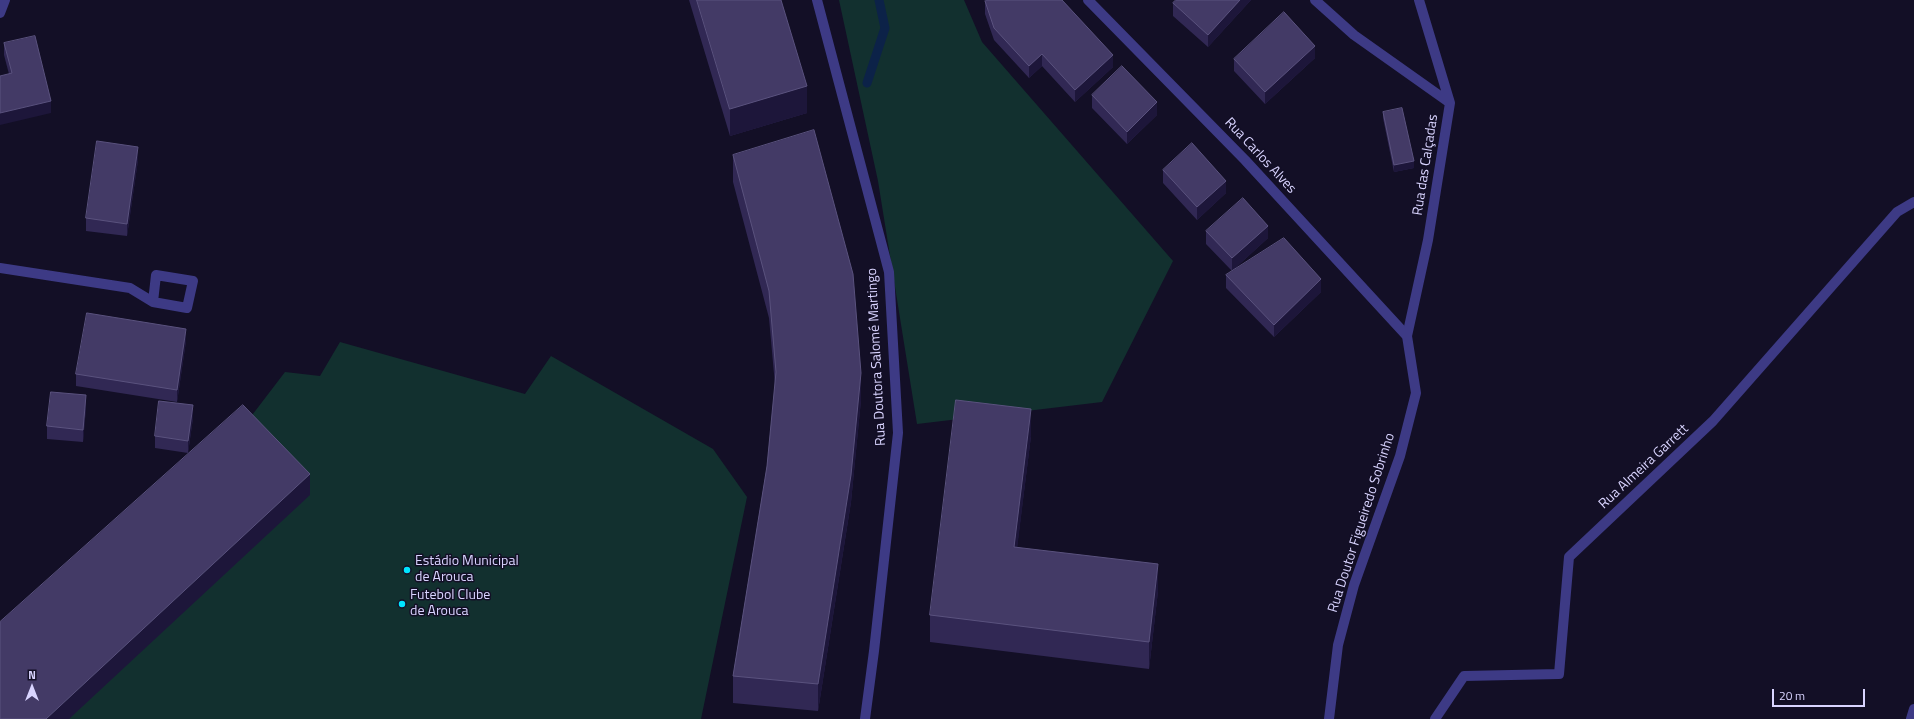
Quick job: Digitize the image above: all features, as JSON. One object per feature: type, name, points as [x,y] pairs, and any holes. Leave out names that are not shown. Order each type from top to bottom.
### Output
[{"type":"street","points":[[0,12],[5,0]]},
{"type":"street","name":"Rua Doutora Salomé Martingo","points":[[817,0],[889,272],[898,433],[865,719]]},
{"type":"street","name":"Rua Carlos Alves","points":[[1088,0],[1245,160],[1407,336]]},
{"type":"street","points":[[1315,0],[1354,35],[1450,103]]},
{"type":"street","name":"Rua das Calçadas","points":[[1407,336],[1428,240],[1450,103],[1419,0]]},
{"type":"street","name":"Rua Almeira Garrett","points":[[1435,719],[1464,676],[1559,674],[1569,557],[1713,421],[1897,212],[1914,202]]},
{"type":"street","points":[[0,268],[130,288],[154,302],[187,308],[193,281],[156,274],[154,302]]},
{"type":"street","name":"Rua Doutor Figueiredo Sobrinho","points":[[1329,719],[1338,645],[1354,585],[1400,456],[1416,393],[1407,336]]},
{"type":"street","points":[[1911,719],[1914,709]]},
{"type":"green space","points":[[839,0],[964,0],[982,42],[1173,261],[1102,402],[917,424],[878,181]]},
{"type":"green space","name":"Estádio Municipal de Arouca","points":[[340,342],[525,394],[551,356],[713,449],[747,497],[701,719],[0,719],[0,644],[243,427],[285,372],[320,376]]},
{"type":"building","points":[[697,0],[781,0],[807,86],[730,109]]},
{"type":"building","points":[[1062,0],[1113,55],[1075,90],[1042,54],[1029,66],[994,28],[985,1]]},
{"type":"building","points":[[1176,0],[1240,0],[1208,35],[1173,3]]},
{"type":"building","points":[[1284,12],[1315,46],[1265,92],[1234,59]]},
{"type":"building","points":[[35,36],[51,101],[0,113],[0,76],[12,73],[4,43]]},
{"type":"building","points":[[1122,66],[1157,102],[1127,132],[1092,95]]},
{"type":"building","points":[[1402,108],[1414,161],[1394,165],[1383,112]]},
{"type":"building","points":[[814,130],[853,274],[861,373],[851,475],[818,684],[733,676],[767,466],[776,372],[769,291],[733,155]]},
{"type":"building","points":[[97,141],[138,147],[127,224],[86,218]]},
{"type":"building","points":[[1192,143],[1226,181],[1197,207],[1163,170]]},
{"type":"building","points":[[1243,198],[1268,226],[1232,258],[1206,231]]},
{"type":"building","points":[[1284,238],[1321,279],[1274,325],[1226,275]]},
{"type":"building","points":[[87,313],[186,329],[177,390],[76,374]]},
{"type":"building","points":[[51,392],[86,395],[83,430],[47,426]]},
{"type":"building","points":[[956,400],[1031,409],[1014,547],[1158,564],[1149,642],[930,615]]},
{"type":"building","points":[[159,401],[193,405],[188,441],[155,436]]},
{"type":"building","points":[[243,405],[310,474],[46,719],[0,719],[0,622]]},
{"type":"waterway","points":[[867,83],[885,28],[879,0]]},
{"type":"place","name":"Estádio Municipal de Arouca","points":[[407,570]]},
{"type":"place","name":"Futebol Clube de Arouca","points":[[402,604]]}]
